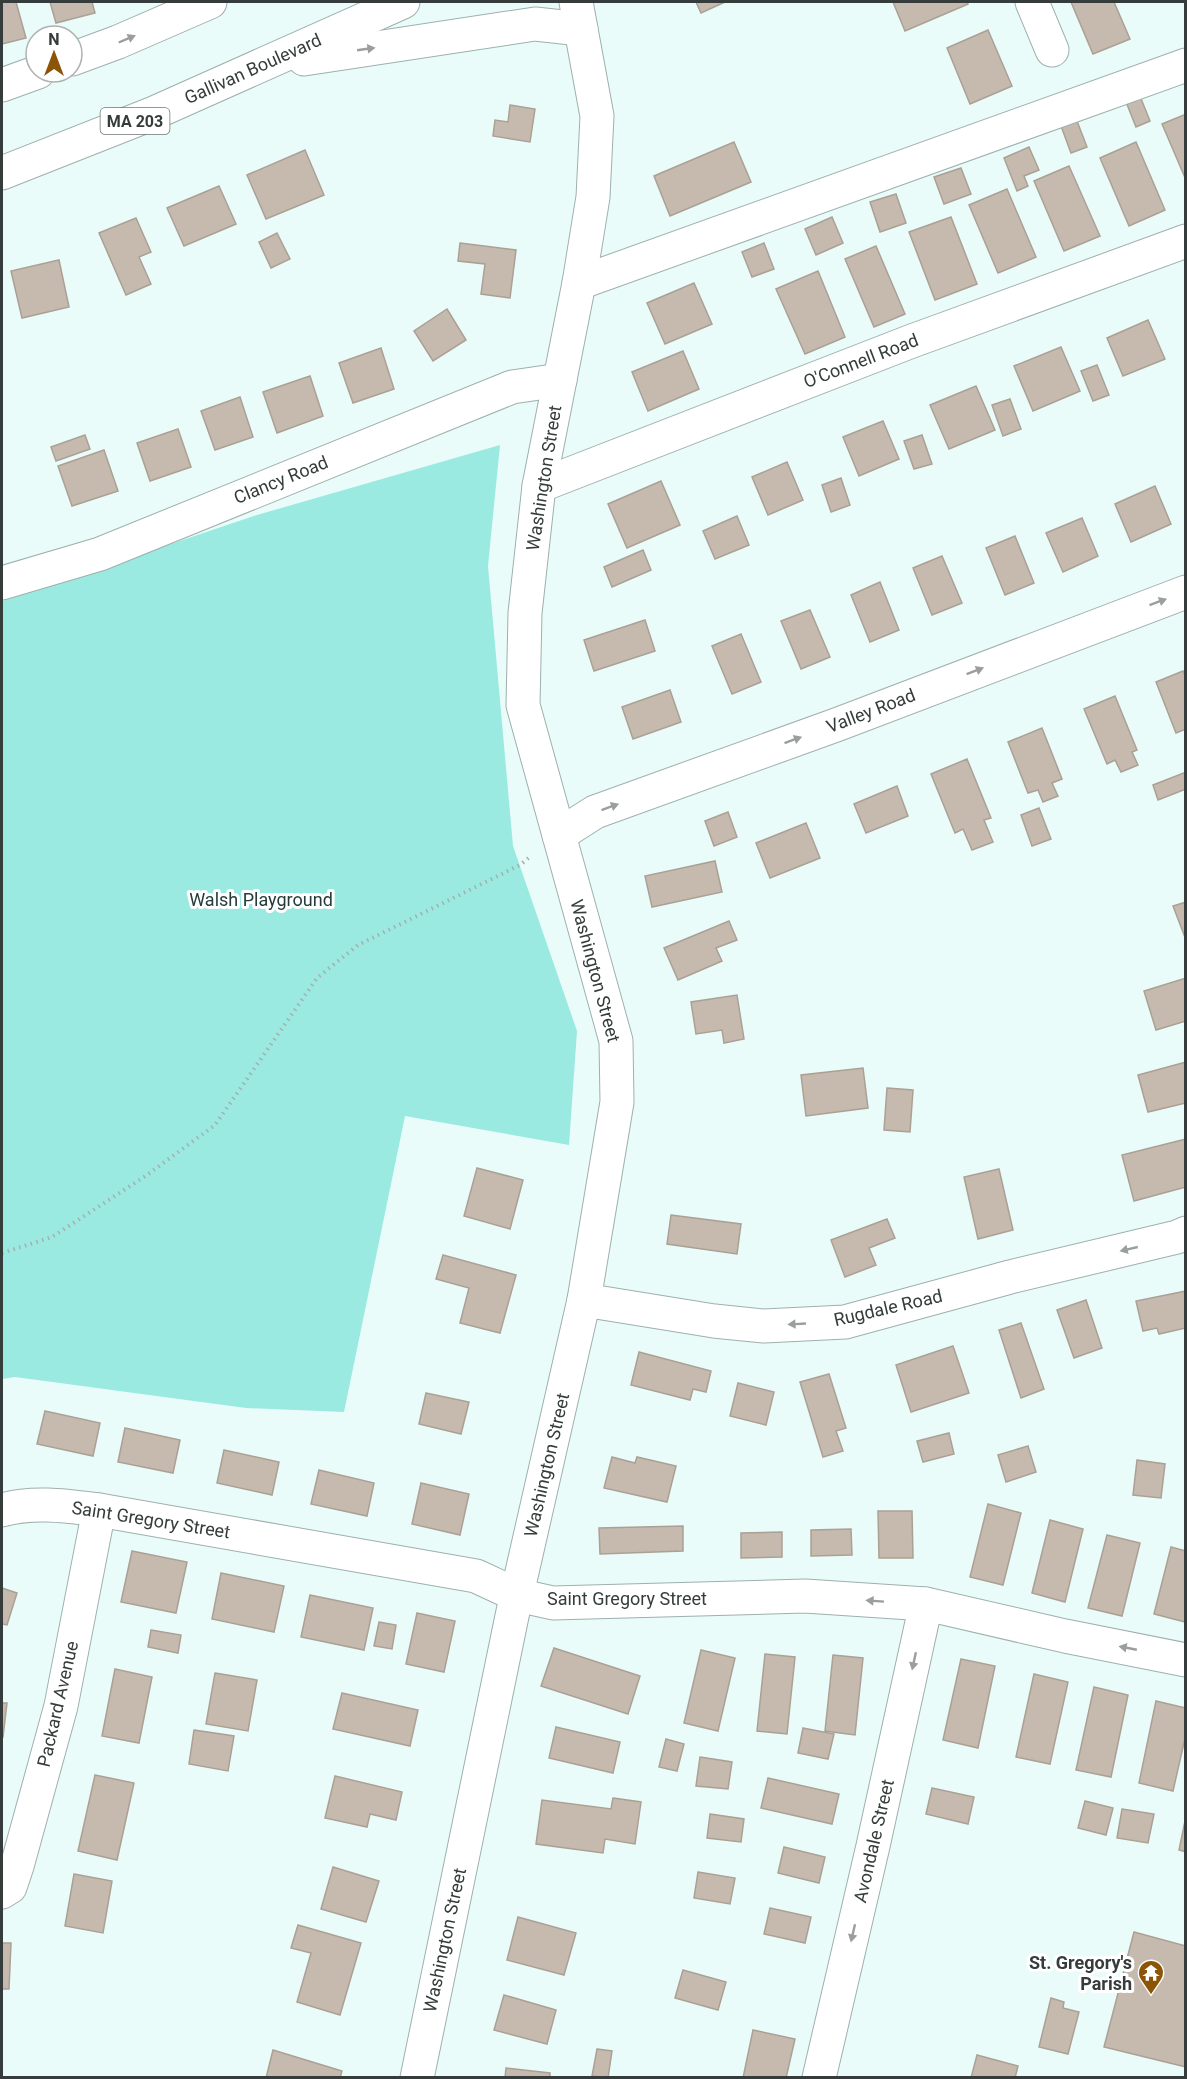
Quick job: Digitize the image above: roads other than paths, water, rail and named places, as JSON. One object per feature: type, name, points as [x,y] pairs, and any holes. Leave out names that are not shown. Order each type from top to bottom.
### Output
[{"type":"main road","points":[[84,55],[210,2]]},
{"type":"main road","name":"Gallivan Boulevard","points":[[2,172],[135,122],[403,2]]},
{"type":"main road","points":[[1032,2],[1053,50]]},
{"type":"main road","points":[[267,64],[535,24],[579,15]]},
{"type":"main road","name":"Washington Street","points":[[417,2078],[517,1594],[584,1300],[617,1102],[616,1041],[522,705],[525,613],[539,486],[579,283],[593,197],[597,116],[579,15]]},
{"type":"main road","points":[[579,283],[1185,65]]},
{"type":"main road","points":[[2,86],[24,77]]},
{"type":"main road","name":"O'Connell Road","points":[[539,486],[912,341],[1185,241]]},
{"type":"main road","name":"Clancy Road","points":[[2,583],[100,554],[512,387],[560,381]]},
{"type":"main road","name":"Valley Road","points":[[559,835],[596,813],[1185,592]]},
{"type":"main road","name":"Rugdale Road","points":[[584,1300],[714,1321],[764,1326],[845,1322],[1010,1277],[1177,1237],[1185,1233]]},
{"type":"main road","name":"Saint Gregory Street","points":[[2,1510],[11,1507],[60,1505],[99,1510],[476,1576],[517,1594],[553,1603],[806,1596],[926,1604],[1065,1636],[1185,1660]]},
{"type":"main road","name":"Packard Avenue","points":[[2,1892],[10,1887],[17,1866],[61,1706],[99,1510]]},
{"type":"main road","name":"Avondale Street","points":[[819,2078],[926,1604]]},
{"type":"place","name":"St. Gregory's Parish","points":[[1151,1996]]},
{"type":"park label","name":"Walsh Playground","points":[[261,900]]}]
